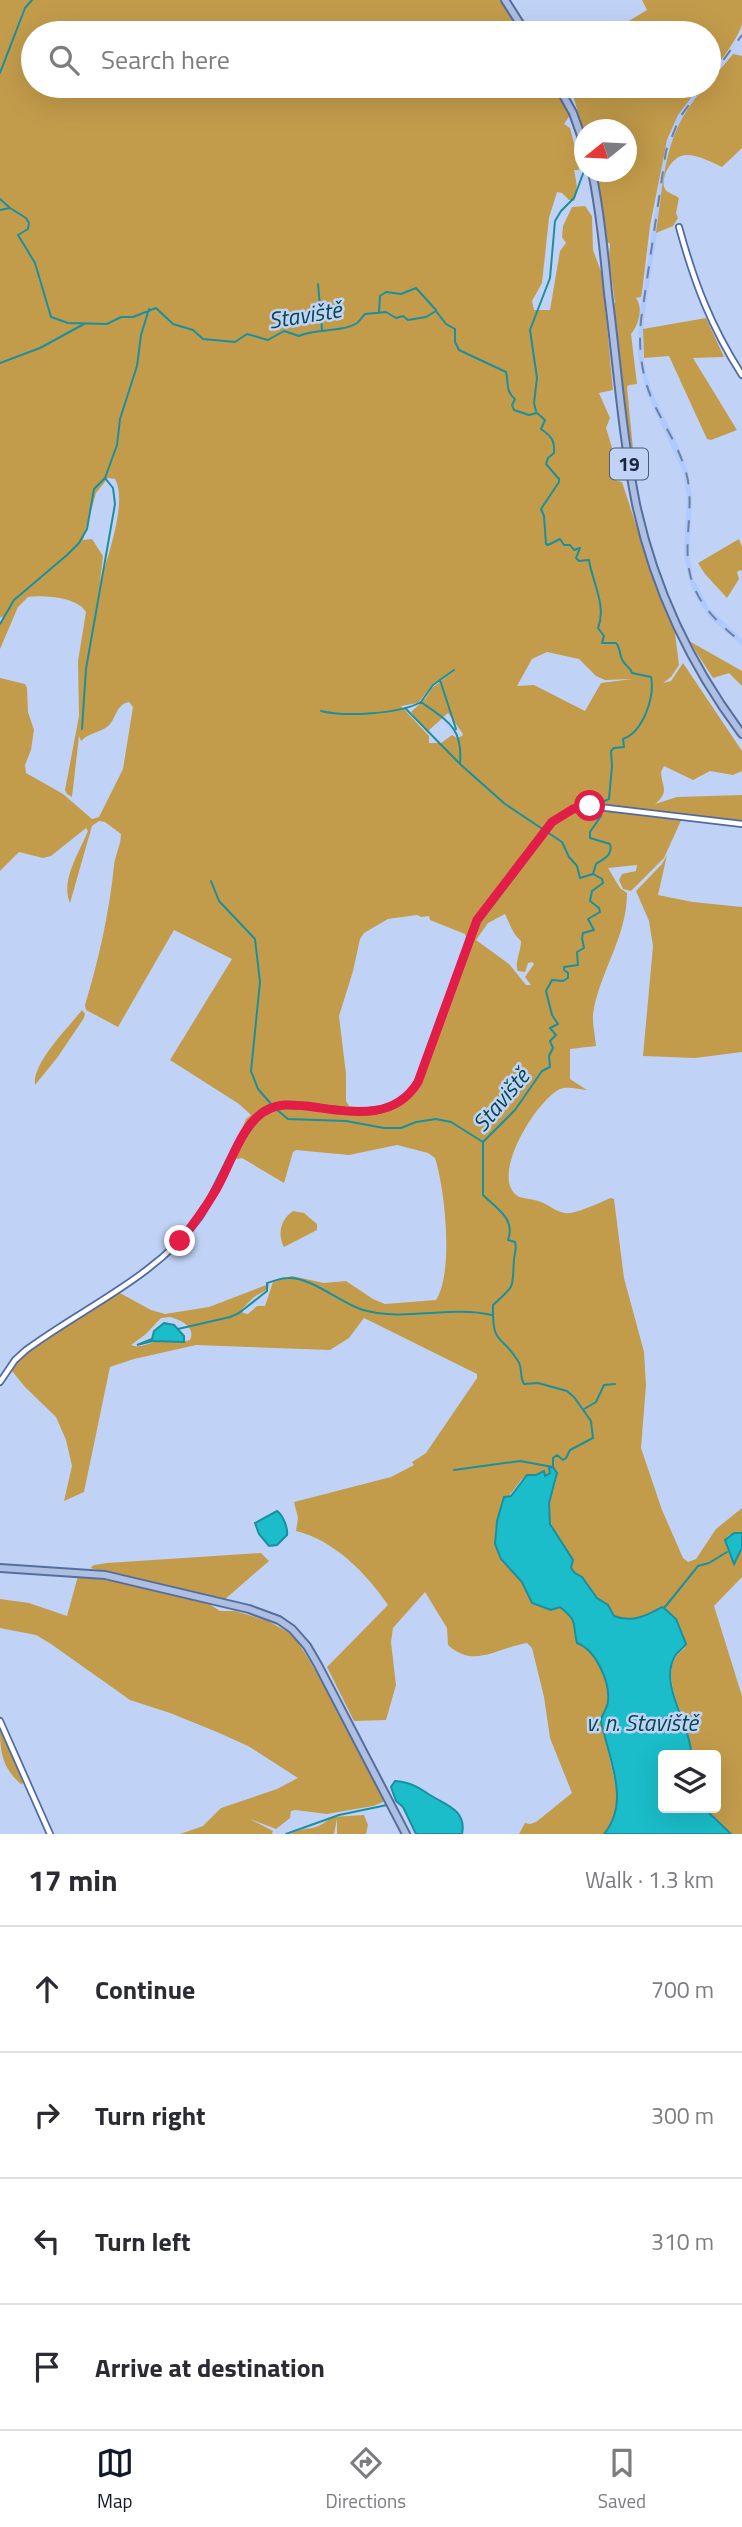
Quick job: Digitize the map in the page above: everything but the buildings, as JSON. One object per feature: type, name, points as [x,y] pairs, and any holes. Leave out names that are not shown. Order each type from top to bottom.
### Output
[{"type":"main road","points":[[505,0],[518,21]]},
{"type":"main road","points":[[565,98],[575,119]]},
{"type":"main road","name":"19","points":[[593,182],[626,446],[644,534],[665,596],[684,639],[701,671],[742,734]]},
{"type":"main road","points":[[0,1568],[104,1575],[249,1609],[279,1620],[292,1629],[307,1646],[406,1834]]},
{"type":"street","points":[[679,227],[694,281],[711,324],[742,375]]},
{"type":"street","points":[[0,1382],[15,1360],[26,1350],[157,1263],[180,1241],[216,1191],[255,1117],[272,1107],[291,1104],[377,1111],[402,1102],[411,1095],[477,920],[552,822],[573,809],[590,806],[742,824]]},
{"type":"street","points":[[0,1721],[50,1834]]},
{"type":"shaded area","points":[[0,0],[501,0],[514,21],[21,21],[21,98],[561,98],[570,115],[564,124],[570,128],[574,144],[576,193],[574,201],[557,192],[549,218],[542,283],[532,301],[534,310],[550,310],[560,251],[566,243],[562,237],[563,226],[572,207],[585,206],[592,216],[593,250],[602,274],[613,390],[599,393],[610,418],[606,428],[621,477],[614,480],[622,482],[659,595],[675,633],[679,665],[663,683],[671,681],[683,663],[742,751],[742,771],[733,775],[710,771],[693,780],[664,766],[661,772],[664,792],[655,804],[677,797],[742,795],[742,821],[684,814],[664,858],[631,891],[623,889],[619,880],[622,874],[636,871],[637,865],[608,868],[620,888],[627,893],[626,908],[619,938],[594,1008],[596,1046],[570,1049],[570,1079],[587,1090],[560,1089],[540,1107],[520,1137],[513,1154],[509,1184],[518,1196],[538,1201],[565,1213],[614,1199],[624,1278],[644,1352],[646,1385],[641,1448],[662,1510],[683,1558],[688,1562],[696,1559],[716,1529],[742,1508],[742,1533],[729,1535],[725,1540],[734,1563],[742,1548],[742,1577],[714,1606],[742,1696],[742,1834],[731,1834],[709,1813],[721,1813],[721,1750],[691,1750],[672,1684],[671,1670],[675,1658],[685,1648],[676,1619],[662,1607],[633,1619],[614,1616],[608,1605],[597,1598],[582,1577],[571,1568],[573,1560],[559,1540],[550,1517],[556,1469],[545,1476],[544,1471],[522,1479],[502,1505],[495,1531],[495,1543],[501,1559],[522,1582],[531,1602],[560,1607],[572,1620],[576,1638],[599,1663],[607,1686],[608,1702],[601,1722],[618,1794],[614,1820],[604,1834],[519,1834],[525,1823],[536,1822],[572,1793],[550,1738],[544,1697],[532,1648],[527,1643],[486,1655],[467,1656],[458,1652],[448,1645],[447,1628],[425,1592],[393,1628],[391,1642],[396,1685],[386,1720],[354,1721],[327,1667],[388,1605],[360,1570],[336,1550],[310,1535],[296,1531],[298,1518],[294,1502],[391,1477],[414,1465],[412,1462],[426,1453],[477,1378],[477,1374],[364,1318],[349,1338],[330,1350],[196,1345],[110,1367],[84,1492],[64,1501],[72,1466],[66,1440],[56,1417],[12,1371],[32,1348],[60,1327],[118,1292],[151,1310],[165,1314],[209,1307],[269,1284],[268,1289],[254,1297],[242,1309],[243,1313],[248,1314],[257,1306],[265,1306],[273,1282],[292,1276],[324,1283],[346,1281],[385,1304],[436,1300],[445,1270],[446,1230],[439,1172],[435,1158],[428,1153],[397,1145],[349,1155],[296,1150],[293,1152],[284,1183],[242,1158],[237,1159],[232,1153],[246,1119],[251,1115],[239,1104],[170,1060],[232,959],[174,930],[118,1027],[86,1010],[103,936],[121,834],[105,822],[99,821],[92,826],[70,903],[67,885],[88,831],[86,828],[51,856],[43,858],[19,852],[0,871],[0,678],[25,684],[27,688],[28,712],[34,730],[25,765],[26,773],[63,794],[92,819],[99,817],[123,769],[133,707],[129,702],[124,704],[107,727],[81,741],[79,736],[72,797],[67,794],[65,790],[79,716],[78,661],[86,612],[68,600],[43,596],[28,597],[18,607],[0,649],[0,625],[3,616],[0,618]],"holes":[[[108,478],[115,479],[118,489],[118,515],[100,583],[103,556],[92,539],[83,540],[96,493]],[[547,652],[579,659],[596,676],[605,680],[632,679],[601,683],[585,711],[534,685],[517,686],[532,659]],[[454,671],[432,688],[411,712],[427,732],[448,713],[463,734],[457,738],[452,735],[441,743],[429,743],[429,736],[401,706],[418,703],[434,683]],[[505,914],[513,932],[521,941],[518,971],[525,972],[528,963],[534,964],[525,977],[531,985],[526,985],[509,964],[476,940],[488,923]],[[429,916],[430,920],[465,934],[466,937],[439,1020],[421,1066],[406,1093],[394,1102],[379,1106],[349,1106],[346,1101],[346,1074],[339,1016],[360,939],[364,933],[388,919]],[[170,1317],[189,1328],[190,1340],[131,1345],[161,1318]]]},
{"type":"shaded area","points":[[642,0],[742,0],[742,23],[721,60],[721,21],[629,21],[647,10]]},
{"type":"shaded area","points":[[733,54],[742,56],[742,148],[722,167],[691,155],[676,159],[668,168],[664,184],[666,190],[679,198],[676,213],[678,218],[673,226],[656,233],[664,174],[676,130],[696,98],[721,98],[721,68]]},
{"type":"shaded area","points":[[573,98],[691,98],[678,115],[667,140],[650,226],[642,292],[641,297],[636,298],[640,307],[639,317],[631,334],[637,384],[627,387],[632,461],[613,304],[610,244],[606,241],[597,182],[637,182],[637,119],[580,119]]},
{"type":"shaded area","points":[[691,98],[697,98],[682,118],[669,152],[644,320],[643,355],[655,399],[688,471],[692,497],[689,554],[693,578],[709,608],[742,639],[742,646],[709,617],[689,580],[684,554],[687,498],[683,472],[647,394],[638,355],[639,319],[664,151],[678,115]]},
{"type":"shaded area","points":[[706,318],[724,357],[693,358],[737,430],[711,440],[707,439],[669,356],[644,358],[643,329]]},
{"type":"shaded area","points":[[739,539],[742,547],[742,571],[737,572],[739,579],[727,598],[698,563]]},
{"type":"shaded area","points":[[689,641],[742,671],[742,686],[729,673],[713,678]]},
{"type":"shaded area","points":[[667,855],[658,895],[742,907],[742,1052],[695,1058],[643,1056],[653,946],[649,921],[636,891]]},
{"type":"shaded area","points":[[82,1010],[84,1018],[35,1085],[45,1056]]},
{"type":"shaded area","points":[[293,1211],[304,1213],[317,1224],[317,1230],[284,1247],[281,1227]]},
{"type":"shaded area","points":[[261,1553],[269,1561],[224,1600],[90,1568],[107,1563]]},
{"type":"shaded area","points":[[78,1576],[118,1582],[209,1604],[220,1611],[235,1611],[268,1621],[288,1632],[298,1642],[338,1708],[383,1796],[383,1802],[327,1814],[291,1811],[290,1818],[276,1829],[250,1819],[273,1831],[272,1834],[180,1834],[203,1826],[221,1808],[277,1789],[298,1778],[248,1746],[170,1713],[130,1700],[36,1635],[0,1628],[0,1599],[29,1603],[67,1616]]},
{"type":"shaded area","points":[[0,1730],[23,1781],[22,1785],[4,1760]]},
{"type":"shaded area","points":[[364,1815],[368,1825],[366,1834],[337,1834],[337,1819],[334,1834],[290,1834],[320,1825],[332,1817]]},
{"type":"water","points":[[164,1323],[174,1325],[184,1336],[184,1342],[153,1341],[137,1345],[152,1339],[154,1331]]},
{"type":"water","name":"v. n. Staviště","points":[[553,1467],[557,1473],[549,1503],[550,1524],[573,1560],[571,1568],[582,1577],[597,1598],[608,1605],[614,1616],[633,1619],[664,1608],[676,1619],[686,1644],[675,1656],[670,1679],[691,1750],[658,1750],[658,1813],[709,1813],[731,1834],[604,1834],[611,1823],[617,1799],[615,1774],[601,1723],[608,1701],[604,1676],[596,1659],[577,1643],[570,1616],[560,1607],[551,1610],[532,1603],[522,1582],[501,1559],[495,1544],[497,1521],[504,1497],[511,1496],[527,1475],[544,1471],[545,1476],[550,1473],[549,1468]]},
{"type":"water","points":[[277,1511],[285,1522],[287,1535],[277,1545],[269,1546],[259,1534],[255,1523]]},
{"type":"water","points":[[734,1533],[742,1533],[742,1548],[734,1564],[725,1540]]},
{"type":"water","points":[[395,1781],[414,1785],[454,1809],[461,1819],[462,1834],[416,1834],[403,1807],[396,1801],[391,1787]]},
{"type":"waterway","points":[[0,73],[25,8],[32,0]]},
{"type":"waterway","points":[[536,411],[534,403],[537,378],[530,330],[550,278],[555,221],[574,198],[580,182]]},
{"type":"waterway","points":[[0,199],[10,208]]},
{"type":"waterway","name":"Staviště","points":[[0,210],[10,208],[26,218],[28,229],[18,235],[35,263],[51,317],[68,323],[107,324],[121,317],[133,317],[156,308],[173,324],[193,330],[203,339],[235,342],[247,334],[268,340],[284,331],[299,336],[344,328],[357,323],[365,314],[386,312],[396,318],[403,316],[408,320],[426,317],[436,311],[446,324],[455,329],[455,342],[459,350],[506,372],[509,390],[515,399],[512,405],[514,410],[529,415],[537,413],[545,420],[541,429],[550,436],[554,445],[554,453],[546,464],[559,482],[541,509],[546,544],[560,539],[564,545],[570,545],[574,550],[580,548],[576,558],[579,561],[589,560],[598,594],[601,611],[598,628],[604,636],[602,643],[616,643],[622,659],[632,673],[651,677],[651,694],[642,722],[623,739],[624,747],[611,751],[609,799],[602,802],[590,799],[586,804]]},
{"type":"waterway","points":[[318,284],[322,330]]},
{"type":"waterway","points":[[379,312],[380,296],[386,292],[401,294],[416,288],[436,310]]},
{"type":"waterway","points":[[0,624],[14,600],[67,555],[79,543],[87,529],[94,489],[105,478],[117,445],[120,419],[137,366],[141,335],[149,309]]},
{"type":"waterway","points":[[0,363],[40,348],[84,324]]},
{"type":"waterway","points":[[82,729],[86,669],[115,504],[113,488],[105,478]]},
{"type":"waterway","points":[[421,702],[433,685],[454,670]]},
{"type":"waterway","points":[[440,680],[456,729]]},
{"type":"waterway","points":[[321,711],[343,714],[372,713],[400,709],[421,702],[452,727],[459,742],[460,764],[505,804],[562,842],[577,866],[580,878],[593,874]]},
{"type":"waterway","points":[[405,708],[460,764]]},
{"type":"waterway","name":"Staviště","points":[[553,1466],[553,1458],[557,1455],[563,1460],[570,1450],[593,1438],[591,1421],[567,1391],[538,1383],[524,1384],[518,1361],[496,1334],[493,1305],[513,1282],[516,1246],[515,1242],[508,1240],[510,1233],[507,1220],[483,1195],[483,1142],[515,1110],[542,1071],[550,1067],[549,1056],[553,1048],[550,1041],[556,1035],[550,1028],[558,1024],[552,1015],[546,991],[552,980],[563,981],[568,978],[564,967],[578,965],[577,952],[584,948],[583,933],[594,930],[588,919],[600,912],[590,901],[592,891],[603,883],[602,879],[593,874],[596,864],[608,856],[611,848],[610,844],[590,838],[590,832],[601,816],[588,809]]},
{"type":"waterway","points":[[211,881],[219,901],[255,939],[260,982],[251,1071],[258,1089],[272,1105]]},
{"type":"waterway","points":[[276,1109],[288,1119],[346,1121],[384,1128],[401,1128],[436,1119],[451,1122],[483,1142]]},
{"type":"waterway","points":[[178,1329],[239,1313],[267,1291],[267,1283],[288,1278],[307,1282],[354,1307],[379,1313],[476,1312],[492,1315]]},
{"type":"waterway","points":[[584,1409],[596,1402],[604,1385],[615,1384]]},
{"type":"waterway","points":[[454,1470],[520,1461],[553,1467]]},
{"type":"waterway","points":[[665,1607],[698,1566],[727,1552]]},
{"type":"waterway","points":[[286,1834],[339,1815],[387,1805]]},
{"type":"railway","points":[[721,63],[742,35]]},
{"type":"railway","points":[[694,98],[680,117],[666,151],[640,343],[644,376],[651,397],[686,471],[690,508],[688,561],[694,587],[708,611],[742,643]]},
{"type":"route","points":[[180,1241],[216,1191],[255,1117],[272,1107],[291,1104],[377,1111],[402,1102],[411,1095],[477,920],[552,822],[573,809],[590,806]]}]
